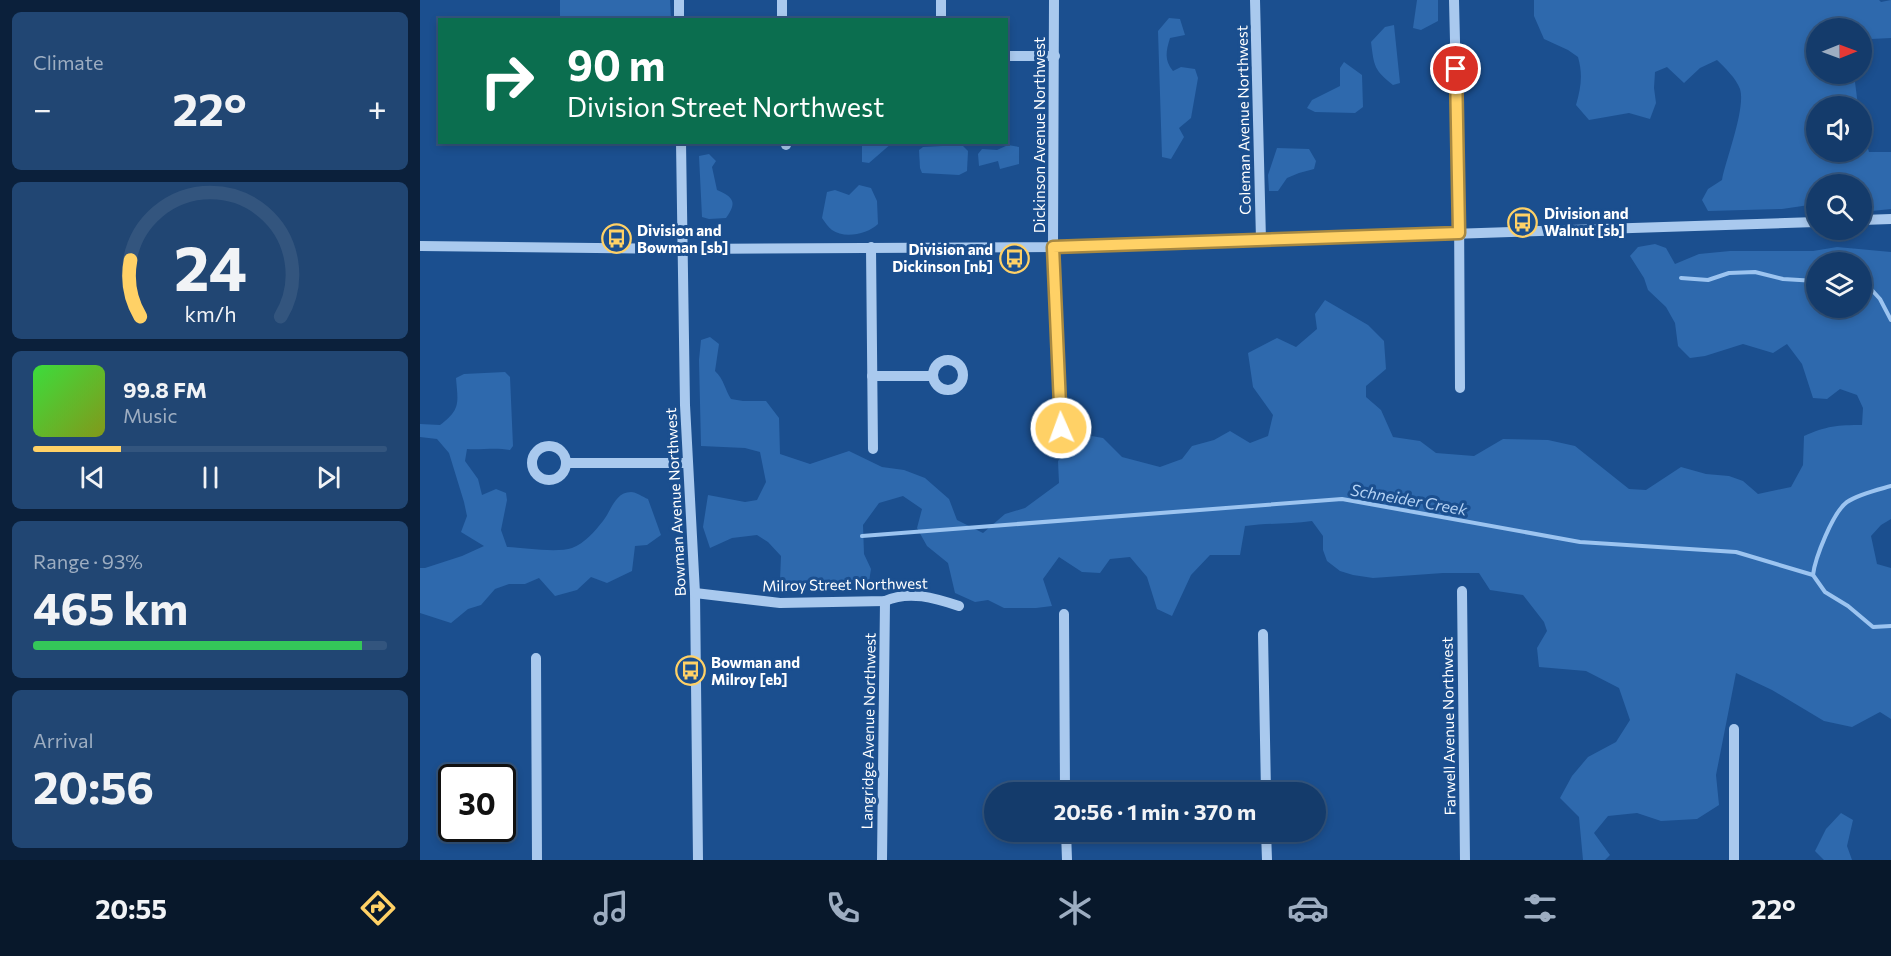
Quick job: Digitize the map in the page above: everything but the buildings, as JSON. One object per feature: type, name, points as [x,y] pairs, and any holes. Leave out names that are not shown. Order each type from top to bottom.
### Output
[{"type":"street","points":[[679,0],[679,18]]},
{"type":"street","points":[[782,0],[782,18]]},
{"type":"street","points":[[941,0],[941,18]]},
{"type":"street","name":"Dickinson Avenue Northwest","points":[[1054,0],[1053,247],[1062,451]]},
{"type":"street","name":"Coleman Avenue Northwest","points":[[1255,0],[1260,240]]},
{"type":"street","points":[[1454,0],[1460,388]]},
{"type":"street","points":[[1008,56],[1055,56]]},
{"type":"street","name":"Bowman Avenue Northwest","points":[[681,144],[687,464],[695,593],[698,860]]},
{"type":"street","points":[[1872,220],[1891,219]]},
{"type":"street","points":[[420,246],[683,249],[1053,247],[1806,222]]},
{"type":"street","points":[[871,247],[873,449]]},
{"type":"street","points":[[872,375],[933,376]]},
{"type":"street","points":[[566,463],[687,464]]},
{"type":"street","name":"Farwell Avenue Northwest","points":[[1462,591],[1465,860]]},
{"type":"street","name":"Milroy Street Northwest","points":[[695,593],[780,603],[885,602],[896,596],[919,596],[938,598],[959,606]]},
{"type":"street","name":"Langridge Avenue Northwest","points":[[882,860],[885,602]]},
{"type":"street","points":[[1064,615],[1065,782]]},
{"type":"street","points":[[1263,634],[1266,782]]},
{"type":"street","points":[[536,658],[537,860]]},
{"type":"street","points":[[1734,729],[1734,860]]},
{"type":"street","points":[[1066,842],[1067,860]]},
{"type":"street","points":[[1266,842],[1267,860]]},
{"type":"shaded area","points":[[560,0],[670,0],[671,18],[560,18]]},
{"type":"shaded area","points":[[1417,0],[1438,0],[1438,21],[1421,30],[1413,28]]},
{"type":"shaded area","points":[[1534,0],[1879,0],[1881,2],[1891,0],[1891,38],[1872,39],[1872,18],[1806,18],[1806,84],[1855,84],[1857,96],[1806,96],[1806,162],[1872,162],[1872,152],[1891,152],[1891,209],[1872,211],[1872,174],[1806,174],[1806,205],[1782,209],[1708,211],[1702,200],[1708,189],[1722,180],[1738,121],[1740,89],[1733,77],[1717,60],[1700,68],[1684,83],[1667,67],[1655,72],[1656,103],[1650,119],[1629,113],[1589,120],[1576,105],[1581,81],[1578,57],[1544,39],[1534,16]]},
{"type":"shaded area","points":[[1169,18],[1180,19],[1185,35],[1170,38],[1167,51],[1168,63],[1173,71],[1181,67],[1195,69],[1198,78],[1191,118],[1179,128],[1184,137],[1171,159],[1162,157],[1158,31]]},
{"type":"shaded area","points":[[1394,25],[1400,83],[1393,85],[1376,67],[1371,42],[1385,27]]},
{"type":"shaded area","points":[[1344,62],[1362,75],[1363,107],[1355,113],[1315,112],[1307,108],[1312,100],[1340,86],[1340,68]]},
{"type":"shaded area","points":[[862,144],[891,144],[869,163],[862,162]]},
{"type":"shaded area","points":[[962,145],[968,151],[967,171],[959,175],[922,173],[919,150],[923,147]]},
{"type":"shaded area","points":[[1008,145],[1019,147],[1019,164],[1000,169],[998,161],[979,166],[978,154],[982,149],[997,150]]},
{"type":"shaded area","points":[[1277,148],[1309,149],[1316,161],[1314,169],[1287,178],[1278,191],[1269,191],[1268,175]]},
{"type":"shaded area","points":[[709,154],[716,161],[712,167],[717,190],[727,195],[733,204],[726,218],[702,217],[699,156]]},
{"type":"shaded area","points":[[859,185],[871,188],[877,201],[878,224],[856,234],[837,233],[822,218],[827,192],[835,190],[849,195]]},
{"type":"shaded area","points":[[1655,244],[1666,248],[1675,264],[1699,254],[1730,251],[1813,251],[1837,247],[1891,252],[1891,519],[1881,525],[1871,536],[1877,564],[1891,568],[1891,719],[1880,712],[1852,727],[1824,721],[1772,690],[1736,673],[1716,775],[1719,805],[1697,819],[1661,821],[1637,813],[1608,816],[1594,833],[1610,855],[1605,860],[1583,860],[1579,817],[1560,798],[1572,776],[1588,757],[1616,742],[1630,720],[1619,688],[1586,671],[1539,667],[1537,648],[1547,631],[1544,622],[1523,595],[1490,590],[1479,573],[1373,578],[1353,575],[1340,571],[1327,561],[1323,550],[1323,536],[1312,521],[1262,524],[1245,526],[1240,555],[1210,555],[1191,575],[1172,616],[1157,609],[1147,577],[1130,557],[1110,559],[1100,573],[1082,572],[1059,557],[1043,579],[1052,606],[1004,608],[988,600],[975,602],[955,593],[948,563],[927,546],[917,528],[922,509],[903,496],[879,503],[863,525],[864,554],[871,569],[868,588],[844,583],[791,586],[780,580],[781,556],[768,542],[757,535],[732,538],[710,548],[703,527],[708,495],[745,502],[757,500],[766,482],[760,452],[745,448],[701,446],[699,360],[701,340],[710,337],[719,344],[715,371],[731,399],[766,401],[779,418],[780,454],[810,464],[849,451],[882,467],[904,470],[925,478],[949,499],[957,520],[983,533],[1005,514],[1025,508],[1059,483],[1058,461],[1074,441],[1086,435],[1103,438],[1122,457],[1160,467],[1182,459],[1192,446],[1214,440],[1230,431],[1250,443],[1268,436],[1273,415],[1253,387],[1248,353],[1277,338],[1296,347],[1317,329],[1315,314],[1325,300],[1368,325],[1384,341],[1386,369],[1366,386],[1366,397],[1381,410],[1393,437],[1420,441],[1436,453],[1474,456],[1503,439],[1548,440],[1575,446],[1629,489],[1646,490],[1681,467],[1706,474],[1729,476],[1743,481],[1758,494],[1791,487],[1803,465],[1804,436],[1832,427],[1862,425],[1863,408],[1857,395],[1840,389],[1827,399],[1813,398],[1802,364],[1787,344],[1773,353],[1743,344],[1705,356],[1690,358],[1678,346],[1675,323],[1666,307],[1648,290],[1644,278],[1630,256],[1638,247]]},
{"type":"shaded area","points":[[505,372],[510,377],[513,446],[510,450],[467,449],[465,461],[478,479],[482,495],[496,489],[506,493],[507,500],[501,530],[507,547],[540,550],[572,548],[596,529],[621,495],[631,492],[648,499],[661,535],[647,545],[635,546],[632,571],[607,583],[591,577],[577,590],[555,596],[539,578],[525,584],[509,584],[495,589],[481,605],[468,609],[451,623],[420,613],[420,568],[462,556],[484,546],[461,532],[467,516],[449,453],[437,439],[420,437],[420,424],[440,425],[452,414],[457,405],[456,378],[464,374]]},
{"type":"shaded area","points":[[1841,813],[1853,820],[1847,846],[1852,860],[1824,860],[1815,851],[1826,829]]},
{"type":"waterway","points":[[1681,278],[1708,280],[1729,273],[1755,272],[1783,279],[1806,280]]},
{"type":"waterway","points":[[1872,290],[1880,299],[1891,320]]},
{"type":"waterway","points":[[1813,575],[1825,536],[1842,507],[1857,497],[1891,486]]},
{"type":"waterway","name":"Schneider Creek","points":[[862,536],[1342,499],[1580,542],[1736,552],[1813,575],[1825,592],[1848,606],[1873,627],[1891,626]]},
{"type":"place","name":"Division and Walnut [sb]","points":[[1523,222]]},
{"type":"place","name":"Division and Bowman [sb]","points":[[616,239]]},
{"type":"place","name":"Division and Dickinson [nb]","points":[[1014,258]]},
{"type":"place","name":"Bowman and Milroy [eb]","points":[[690,671]]},
{"type":"route","points":[[1061,428],[1053,247],[1459,233],[1456,69]]}]
